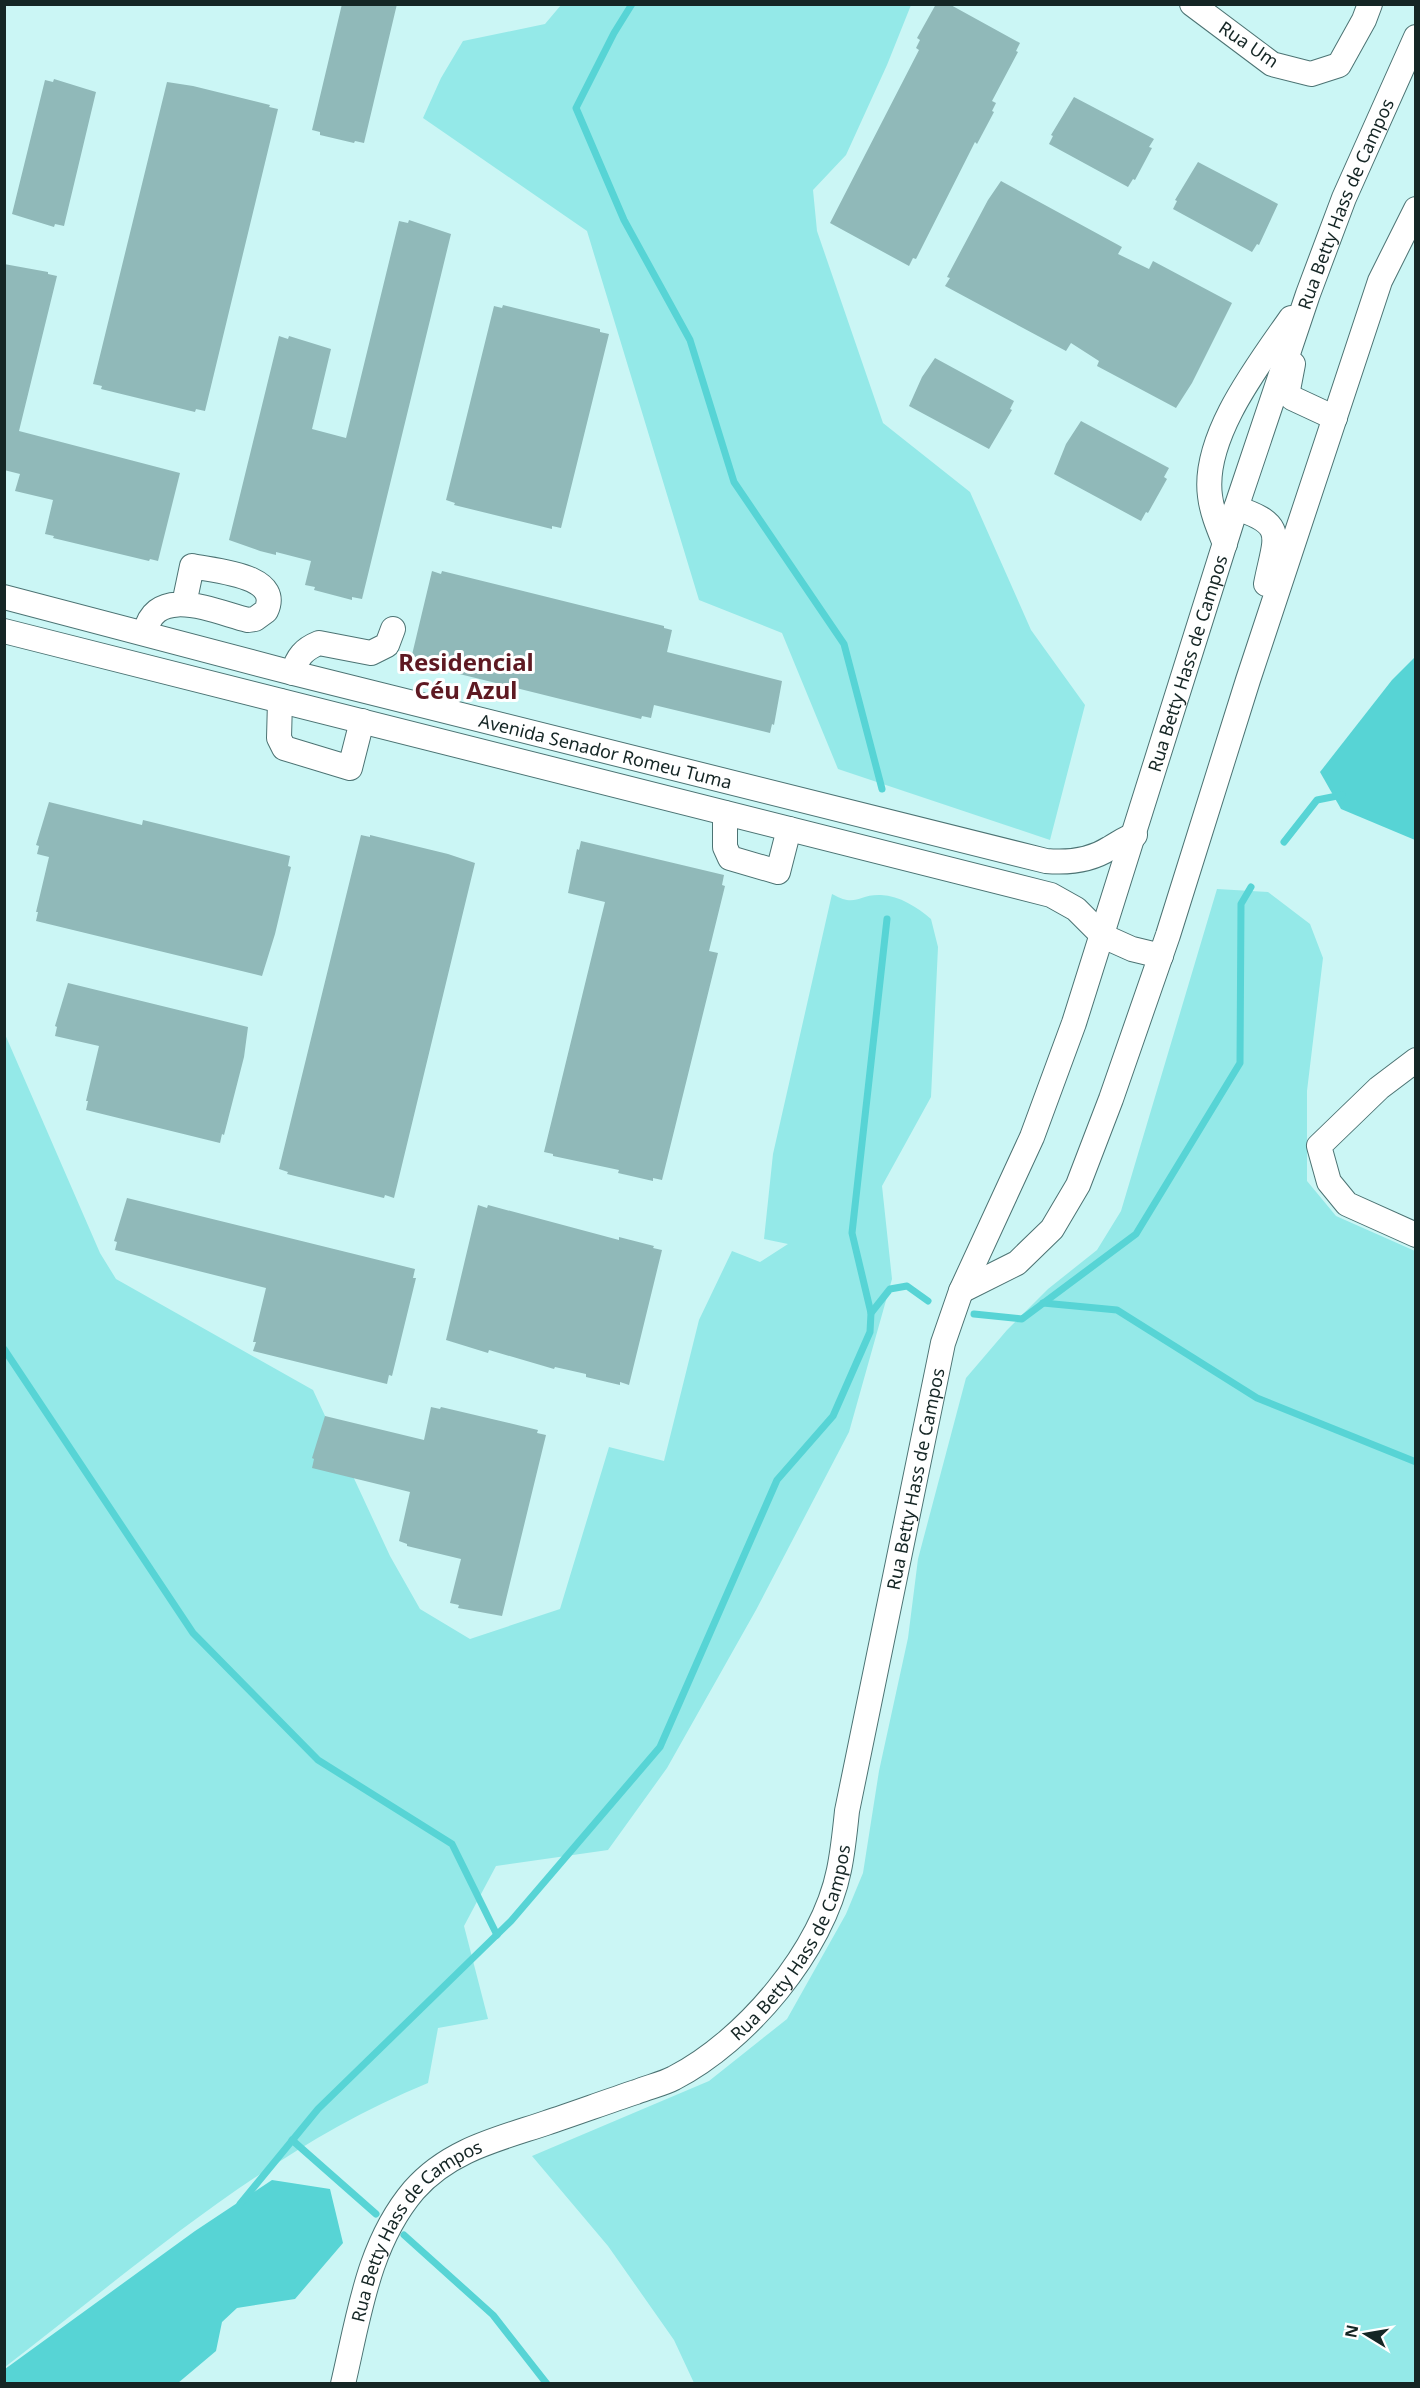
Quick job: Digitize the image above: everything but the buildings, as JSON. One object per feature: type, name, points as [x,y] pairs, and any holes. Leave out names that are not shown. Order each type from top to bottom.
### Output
[{"type":"street","name":"Rua Um","points":[[1192,4],[1272,64],[1311,75],[1339,65],[1364,20],[1370,4]]},
{"type":"street","name":"Rua Betty Hass de Campos","points":[[343,2384],[370,2268],[382,2238],[415,2189],[434,2170],[466,2149],[674,2078],[728,2042],[758,2013],[789,1978],[819,1925],[839,1872],[847,1811],[943,1343],[961,1291],[1032,1137],[1102,936],[1236,508],[1308,294],[1344,198],[1416,37]]},
{"type":"street","points":[[961,1291],[1017,1263],[1052,1229],[1078,1185],[1111,1100],[1161,956],[1248,680],[1380,281],[1416,209]]},
{"type":"street","points":[[1308,294],[1288,390],[1292,398],[1301,404],[1335,418]]},
{"type":"street","points":[[1225,544],[1209,494],[1212,460],[1227,420],[1253,373],[1308,294]]},
{"type":"street","points":[[1236,508],[1262,516],[1272,525],[1275,537],[1248,680]]},
{"type":"street","points":[[145,633],[150,617],[156,610],[169,604],[184,604],[248,620],[261,616],[269,605],[267,590],[255,580],[192,566],[184,604]]},
{"type":"street","name":"Avenida Senador Romeu Tuma","points":[[4,597],[293,673],[1046,861],[1079,861],[1095,856],[1123,838],[1135,835]]},
{"type":"street","points":[[293,673],[298,657],[311,646],[319,643],[371,653],[387,645],[393,629]]},
{"type":"street","name":"Avenida Senador Romeu Tuma","points":[[4,631],[1051,895],[1077,909],[1102,936]]},
{"type":"street","points":[[280,701],[279,738],[285,748],[350,768],[362,721]]},
{"type":"street","points":[[725,813],[725,848],[730,858],[778,872],[789,829]]},
{"type":"street","points":[[1102,936],[1132,949],[1161,956]]},
{"type":"street","points":[[1416,1060],[1379,1088],[1320,1146],[1329,1182],[1347,1204],[1416,1235]]},
{"type":"shaded area","points":[[561,5],[911,5],[887,65],[846,155],[813,190],[817,231],[883,423],[970,492],[1031,630],[1085,705],[1050,840],[838,769],[782,633],[699,600],[587,231],[423,118],[441,78],[463,41],[545,24]]},
{"type":"shaded area","points":[[1415,657],[1415,840],[1341,809],[1320,772],[1392,680]]},
{"type":"shaded area","points":[[1217,889],[1268,892],[1310,924],[1323,958],[1307,1091],[1307,1181],[1336,1216],[1415,1251],[1415,2383],[694,2383],[674,2340],[608,2246],[532,2156],[709,2081],[787,2019],[846,1914],[863,1873],[879,1771],[908,1638],[918,1559],[966,1378],[1007,1330],[1048,1289],[1097,1250],[1121,1211]]},
{"type":"shaded area","points":[[832,894],[847,900],[873,895],[895,897],[914,906],[931,919],[938,947],[931,1097],[882,1186],[892,1279],[849,1432],[756,1610],[667,1768],[608,1850],[496,1866],[464,1926],[488,2019],[438,2028],[428,2083],[370,2109],[260,2174],[156,2249],[5,2367],[4,1032],[100,1253],[116,1279],[313,1390],[390,1556],[420,1609],[470,1639],[560,1609],[609,1447],[664,1461],[699,1320],[732,1251],[760,1262],[788,1244],[764,1239],[773,1154]]},
{"type":"shaded area","points":[[272,2180],[330,2189],[343,2243],[295,2299],[237,2308],[222,2322],[216,2351],[178,2383],[5,2383],[5,2369],[195,2231]]},
{"type":"waterway","points":[[632,4],[614,33],[576,108],[624,220],[690,340],[734,482],[844,644],[882,789]]},
{"type":"waterway","points":[[1284,842],[1317,800],[1342,795]]},
{"type":"waterway","points":[[974,1314],[1022,1319],[1136,1234],[1240,1063],[1241,904],[1251,887]]},
{"type":"waterway","points":[[871,1313],[852,1233],[887,919]]},
{"type":"waterway","points":[[240,2204],[318,2109],[511,1921],[660,1747],[777,1480],[833,1416],[870,1332],[871,1313],[890,1289],[907,1286],[928,1301]]},
{"type":"waterway","points":[[1043,1303],[1117,1310],[1257,1398],[1416,1462]]},
{"type":"waterway","points":[[4,1349],[193,1633],[318,1760],[452,1844],[497,1935]]},
{"type":"waterway","points":[[292,2140],[376,2214]]},
{"type":"waterway","points":[[404,2235],[493,2315],[547,2384]]},
{"type":"district","name":"Residencial Céu Azul","points":[[466,675]]}]
